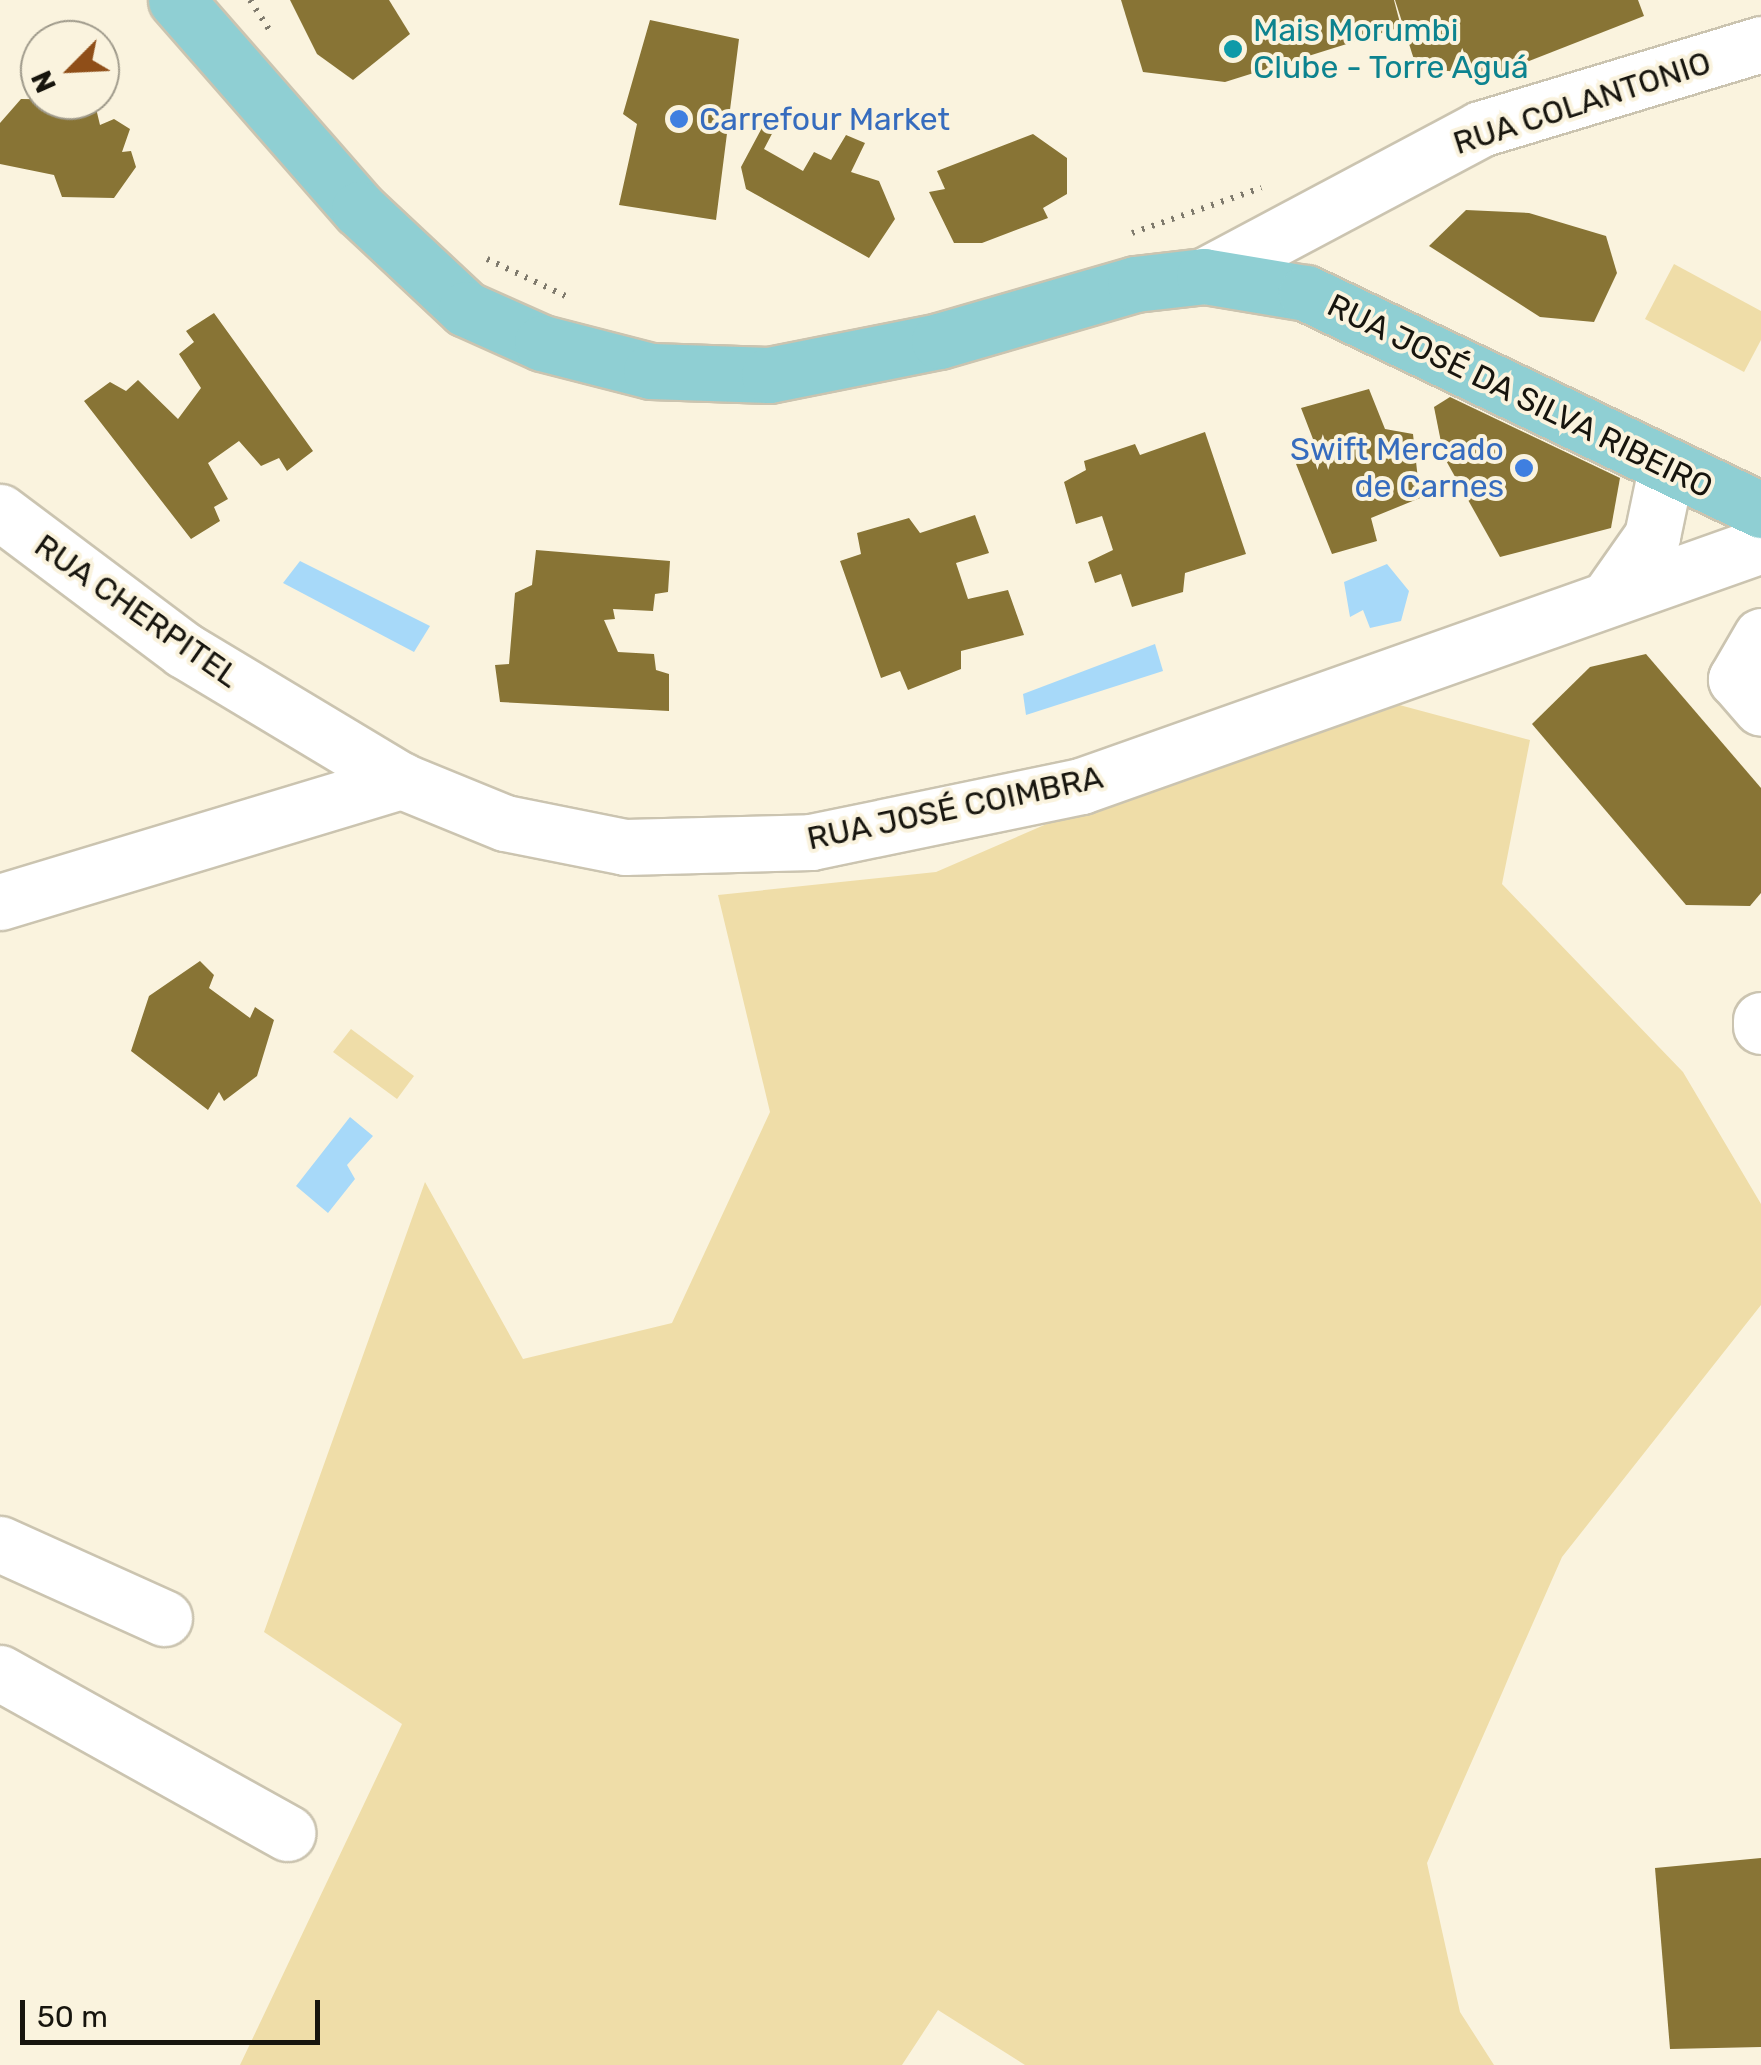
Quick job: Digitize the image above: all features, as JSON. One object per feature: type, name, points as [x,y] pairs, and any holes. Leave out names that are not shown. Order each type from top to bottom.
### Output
[{"type":"main road","name":"RUA JOSÉ DA SILVA RIBEIRO","points":[[176,0],[358,209],[466,309],[542,343],[651,372],[769,374],[939,341],[1135,284],[1204,276],[1306,293],[1666,470],[1761,510]]},
{"type":"street","name":"RUA COLANTONIO","points":[[1204,276],[1480,128],[1761,44]]},
{"type":"street","points":[[1306,293],[1351,194]]},
{"type":"street","points":[[1609,597],[1652,536],[1666,470]]},
{"type":"street","name":"RUA CHERPITEL","points":[[0,512],[184,650],[402,781]]},
{"type":"street","name":"RUA JOSÉ COIMBRA","points":[[402,781],[505,823],[625,847],[811,842],[1081,786],[1761,545]]},
{"type":"street","points":[[1761,636],[1736,679],[1761,708]]},
{"type":"street","name":"RUA CHERPITEL","points":[[276,705],[297,770],[282,817]]},
{"type":"street","points":[[0,902],[402,781]]},
{"type":"street","points":[[0,1544],[164,1618]]},
{"type":"street","points":[[5,1670],[287,1834]]},
{"type":"path","points":[[250,0],[281,46]]},
{"type":"path","points":[[1116,239],[1244,194]]},
{"type":"path","points":[[479,256],[587,306]]},
{"type":"shaded area","points":[[1674,264],[1761,311],[1761,340],[1744,372],[1645,319]]},
{"type":"shaded area","points":[[1351,692],[1530,740],[1502,884],[1683,1072],[1761,1204],[1761,1305],[1562,1557],[1427,1863],[1460,2012],[1494,2065],[1025,2065],[938,2010],[902,2065],[240,2065],[402,1724],[264,1632],[425,1182],[523,1359],[672,1323],[770,1112],[718,895],[936,872]]},
{"type":"shaded area","points":[[351,1029],[414,1076],[397,1099],[333,1052]]},
{"type":"water","points":[[300,561],[430,626],[414,652],[283,583]]},
{"type":"water","points":[[1387,564],[1409,591],[1401,621],[1370,628],[1363,610],[1350,617],[1344,582]]},
{"type":"water","points":[[1155,644],[1163,671],[1026,715],[1023,694]]},
{"type":"water","points":[[350,1117],[373,1136],[347,1165],[355,1179],[328,1213],[296,1186]]},
{"type":"building","points":[[290,0],[389,0],[410,34],[353,80],[317,54]]},
{"type":"building","name":"Mais Morumbi Clube - Torre Aguá","points":[[1121,0],[1394,0],[1401,27],[1225,82],[1143,72]]},
{"type":"building","points":[[1395,0],[1638,0],[1644,16],[1496,74],[1417,69]]},
{"type":"building","name":"Carrefour Market","points":[[650,20],[739,39],[716,220],[619,205],[637,124],[623,114]]},
{"type":"building","points":[[20,100],[20,120],[99,120],[100,125],[116,120],[130,129],[122,152],[131,151],[136,167],[114,198],[62,197],[54,175],[0,164],[0,123]]},
{"type":"building","points":[[764,124],[775,128],[764,149],[803,171],[814,152],[831,160],[846,135],[865,143],[851,172],[879,181],[895,219],[869,258],[746,189],[741,167]]},
{"type":"building","points":[[1033,134],[1067,158],[1067,194],[1043,208],[1048,218],[982,243],[954,243],[929,192],[945,189],[937,171]]},
{"type":"building","points":[[1466,210],[1529,213],[1606,236],[1617,273],[1594,322],[1540,317],[1429,246]]},
{"type":"building","points":[[214,313],[313,451],[287,471],[279,458],[261,466],[239,441],[208,463],[228,499],[214,507],[220,521],[191,539],[84,401],[110,382],[126,391],[138,380],[178,419],[201,388],[179,354],[194,342],[186,331]]},
{"type":"building","points":[[1369,389],[1385,429],[1413,434],[1420,498],[1371,518],[1377,541],[1332,554],[1296,464],[1318,452],[1301,408]]},
{"type":"building","name":"Swift Mercado de Carnes","points":[[1450,397],[1620,478],[1611,528],[1500,557],[1444,457],[1434,407]]},
{"type":"building","points":[[1205,432],[1246,554],[1185,573],[1183,592],[1132,607],[1121,574],[1095,583],[1088,562],[1113,550],[1102,516],[1076,524],[1064,482],[1086,470],[1084,461],[1135,444],[1140,455]]},
{"type":"building","points":[[975,515],[989,553],[956,563],[968,599],[1008,590],[1024,635],[961,651],[961,669],[908,690],[900,671],[881,678],[840,561],[861,554],[857,533],[909,518],[920,533]]},
{"type":"building","points":[[536,550],[670,561],[668,592],[655,594],[653,611],[613,609],[615,619],[604,620],[618,652],[654,654],[656,670],[669,674],[669,711],[500,702],[495,665],[509,664],[515,593],[532,585]]},
{"type":"building","points":[[1646,654],[1761,788],[1761,893],[1750,906],[1686,905],[1532,724],[1590,667]]},
{"type":"building","points":[[200,961],[214,975],[209,988],[250,1018],[255,1007],[274,1020],[257,1076],[224,1101],[219,1092],[208,1110],[131,1051],[149,996]]},
{"type":"building","points":[[1761,1858],[1761,2047],[1670,2049],[1655,1868]]},
{"type":"place","name":"Mais Morumbi Clube - Torre Aguá","points":[[1233,49]]},
{"type":"place","name":"Carrefour Market","points":[[679,119]]},
{"type":"place","name":"Swift Mercado de Carnes","points":[[1524,468]]}]
